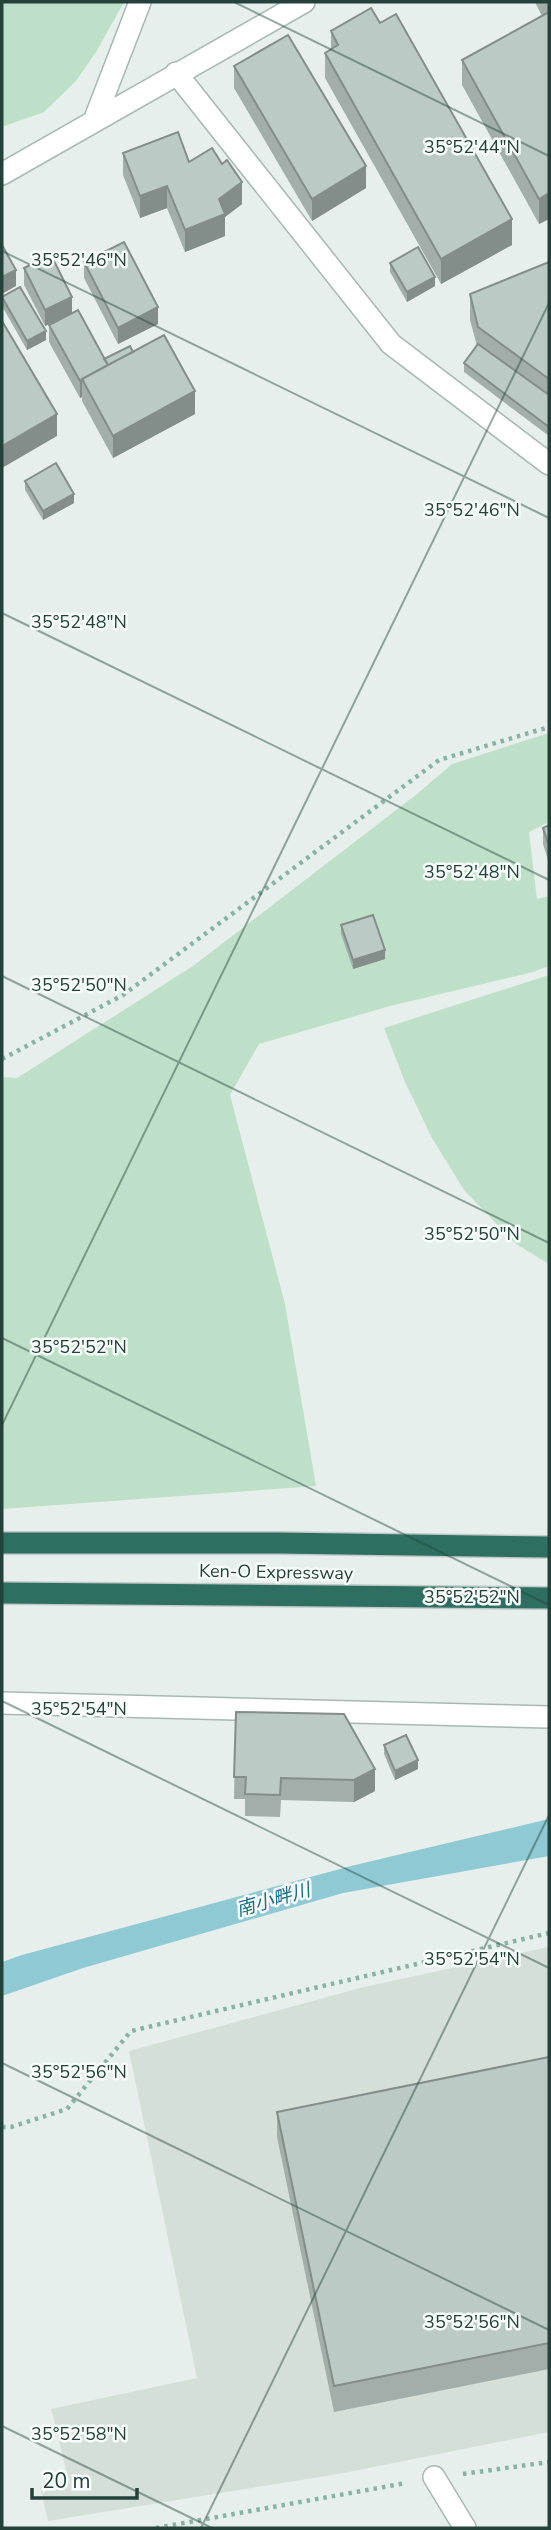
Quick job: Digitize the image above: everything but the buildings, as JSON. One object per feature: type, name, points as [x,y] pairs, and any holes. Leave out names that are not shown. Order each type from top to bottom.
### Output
[{"type":"highway","name":"Ken-O Expressway","points":[[2,1543],[549,1547]]},
{"type":"highway","name":"Ken-O Expressway","points":[[2,1593],[549,1598]]},
{"type":"street","points":[[94,121],[140,2]]},
{"type":"street","points":[[2,174],[304,2]]},
{"type":"street","points":[[176,73],[391,344],[549,464]]},
{"type":"street","points":[[2,1703],[549,1717]]},
{"type":"street","points":[[434,2477],[465,2528]]},
{"type":"path","points":[[2,1059],[123,995],[439,760],[549,727]]},
{"type":"path","points":[[2,2127],[11,2127],[67,2109],[131,2031],[549,1933]]},
{"type":"path","points":[[156,2528],[434,2477],[549,2462]]},
{"type":"shaded area","points":[[549,1947],[549,2432],[344,2473],[48,2521],[40,2487],[69,2481],[51,2409],[197,2378],[129,2051],[364,1987]]},
{"type":"green space","points":[[2,2],[124,2],[76,81],[44,112],[2,127]]},
{"type":"green space","points":[[549,733],[549,822],[529,832],[537,899],[549,896],[549,966],[390,1006],[259,1044],[230,1095],[285,1304],[316,1486],[2,1509],[2,1077],[17,1078],[193,966],[417,794],[452,764]]},
{"type":"green space","points":[[549,975],[549,1264],[516,1244],[464,1190],[432,1138],[405,1082],[384,1028]]},
{"type":"water","name":"南小畔川","points":[[549,1819],[549,1856],[343,1893],[83,1968],[2,1996],[2,1962],[22,1955],[351,1866]]}]
